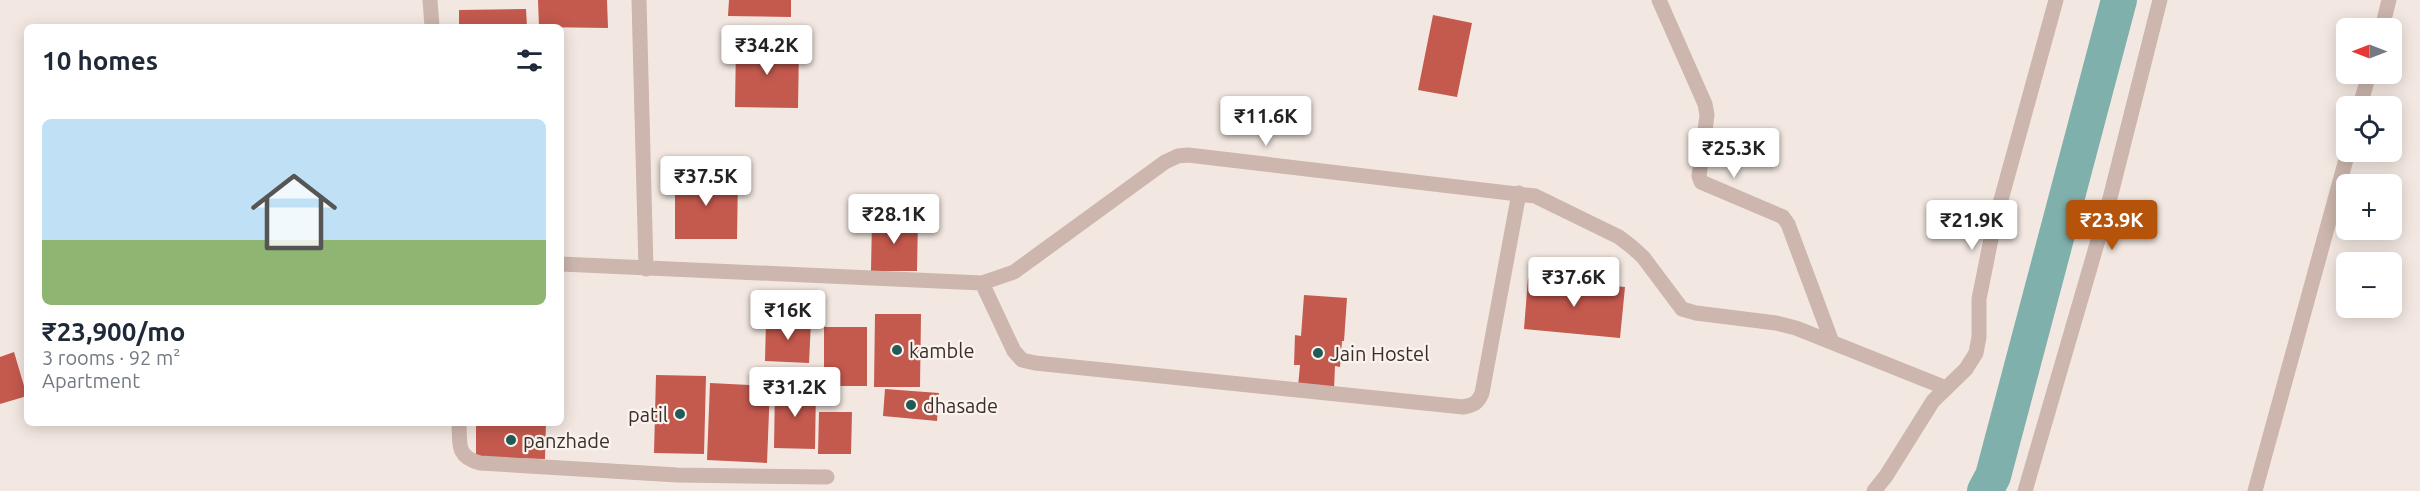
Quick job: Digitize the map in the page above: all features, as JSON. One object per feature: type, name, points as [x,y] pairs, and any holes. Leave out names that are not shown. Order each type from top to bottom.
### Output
[{"type":"street","points":[[430,0],[432,24]]},
{"type":"street","points":[[639,0],[646,269]]},
{"type":"street","points":[[1659,0],[1705,104],[1707,115],[1699,176],[1701,182],[1783,217],[1788,224],[1832,342]]},
{"type":"street","points":[[1874,491],[1886,476],[1933,400],[1966,369],[1976,354],[1979,336],[1979,299],[1993,229],[2056,0]]},
{"type":"street","points":[[2025,491],[2108,206],[2160,0]]},
{"type":"street","points":[[2384,18],[2389,0]]},
{"type":"street","points":[[564,264],[982,283],[999,280],[1014,272],[1165,162],[1178,156],[1188,155],[1519,192],[1549,201],[1620,237],[1643,257],[1682,309],[1796,328],[1946,388]]},
{"type":"street","points":[[2255,491],[2345,162]]},
{"type":"street","points":[[982,283],[1014,351],[1022,360],[1463,407],[1478,402],[1482,393],[1519,192]]},
{"type":"street","points":[[459,426],[460,450],[468,460],[480,463],[677,475],[827,477]]},
{"type":"street","points":[[677,475],[677,491]]},
{"type":"building","points":[[538,0],[607,0],[608,28],[564,27],[564,24],[539,24]]},
{"type":"building","points":[[729,0],[791,0],[791,17],[728,16]]},
{"type":"building","points":[[526,9],[527,24],[459,24],[459,10]]},
{"type":"building","points":[[1433,15],[1472,23],[1457,97],[1418,90]]},
{"type":"building","points":[[736,44],[799,45],[798,108],[735,107]]},
{"type":"building","points":[[675,176],[738,176],[737,239],[675,239]]},
{"type":"building","points":[[872,219],[918,220],[917,271],[871,271]]},
{"type":"building","points":[[1528,278],[1625,287],[1620,338],[1524,329]]},
{"type":"building","name":"Jain Hostel","points":[[1304,295],[1347,298],[1344,341],[1342,341],[1340,367],[1335,366],[1334,389],[1298,387],[1300,365],[1294,365],[1295,335],[1301,336]]},
{"type":"building","name":"kamble","points":[[875,314],[921,314],[920,387],[874,387]]},
{"type":"building","points":[[766,320],[811,322],[809,363],[765,361]]},
{"type":"building","points":[[824,327],[867,327],[867,386],[824,386]]},
{"type":"building","points":[[14,352],[24,386],[24,397],[0,404],[0,357]]},
{"type":"building","name":"patil","points":[[656,375],[706,376],[704,454],[654,453]]},
{"type":"building","points":[[710,383],[770,386],[767,463],[707,460]]},
{"type":"building","points":[[775,387],[816,387],[815,449],[774,448]]},
{"type":"building","name":"dhasade","points":[[885,389],[939,393],[937,421],[883,416]]},
{"type":"building","points":[[819,412],[852,412],[851,454],[818,454]]},
{"type":"building","name":"panzhade","points":[[476,426],[546,426],[545,459],[476,457]]},
{"type":"waterway","points":[[1985,491],[1993,476],[2119,0]]},
{"type":"place","name":"kamble","points":[[897,350]]},
{"type":"place","name":"Jain Hostel","points":[[1318,353]]},
{"type":"place","name":"dhasade","points":[[911,405]]},
{"type":"place","name":"patil","points":[[680,414]]},
{"type":"place","name":"panzhade","points":[[511,440]]}]
